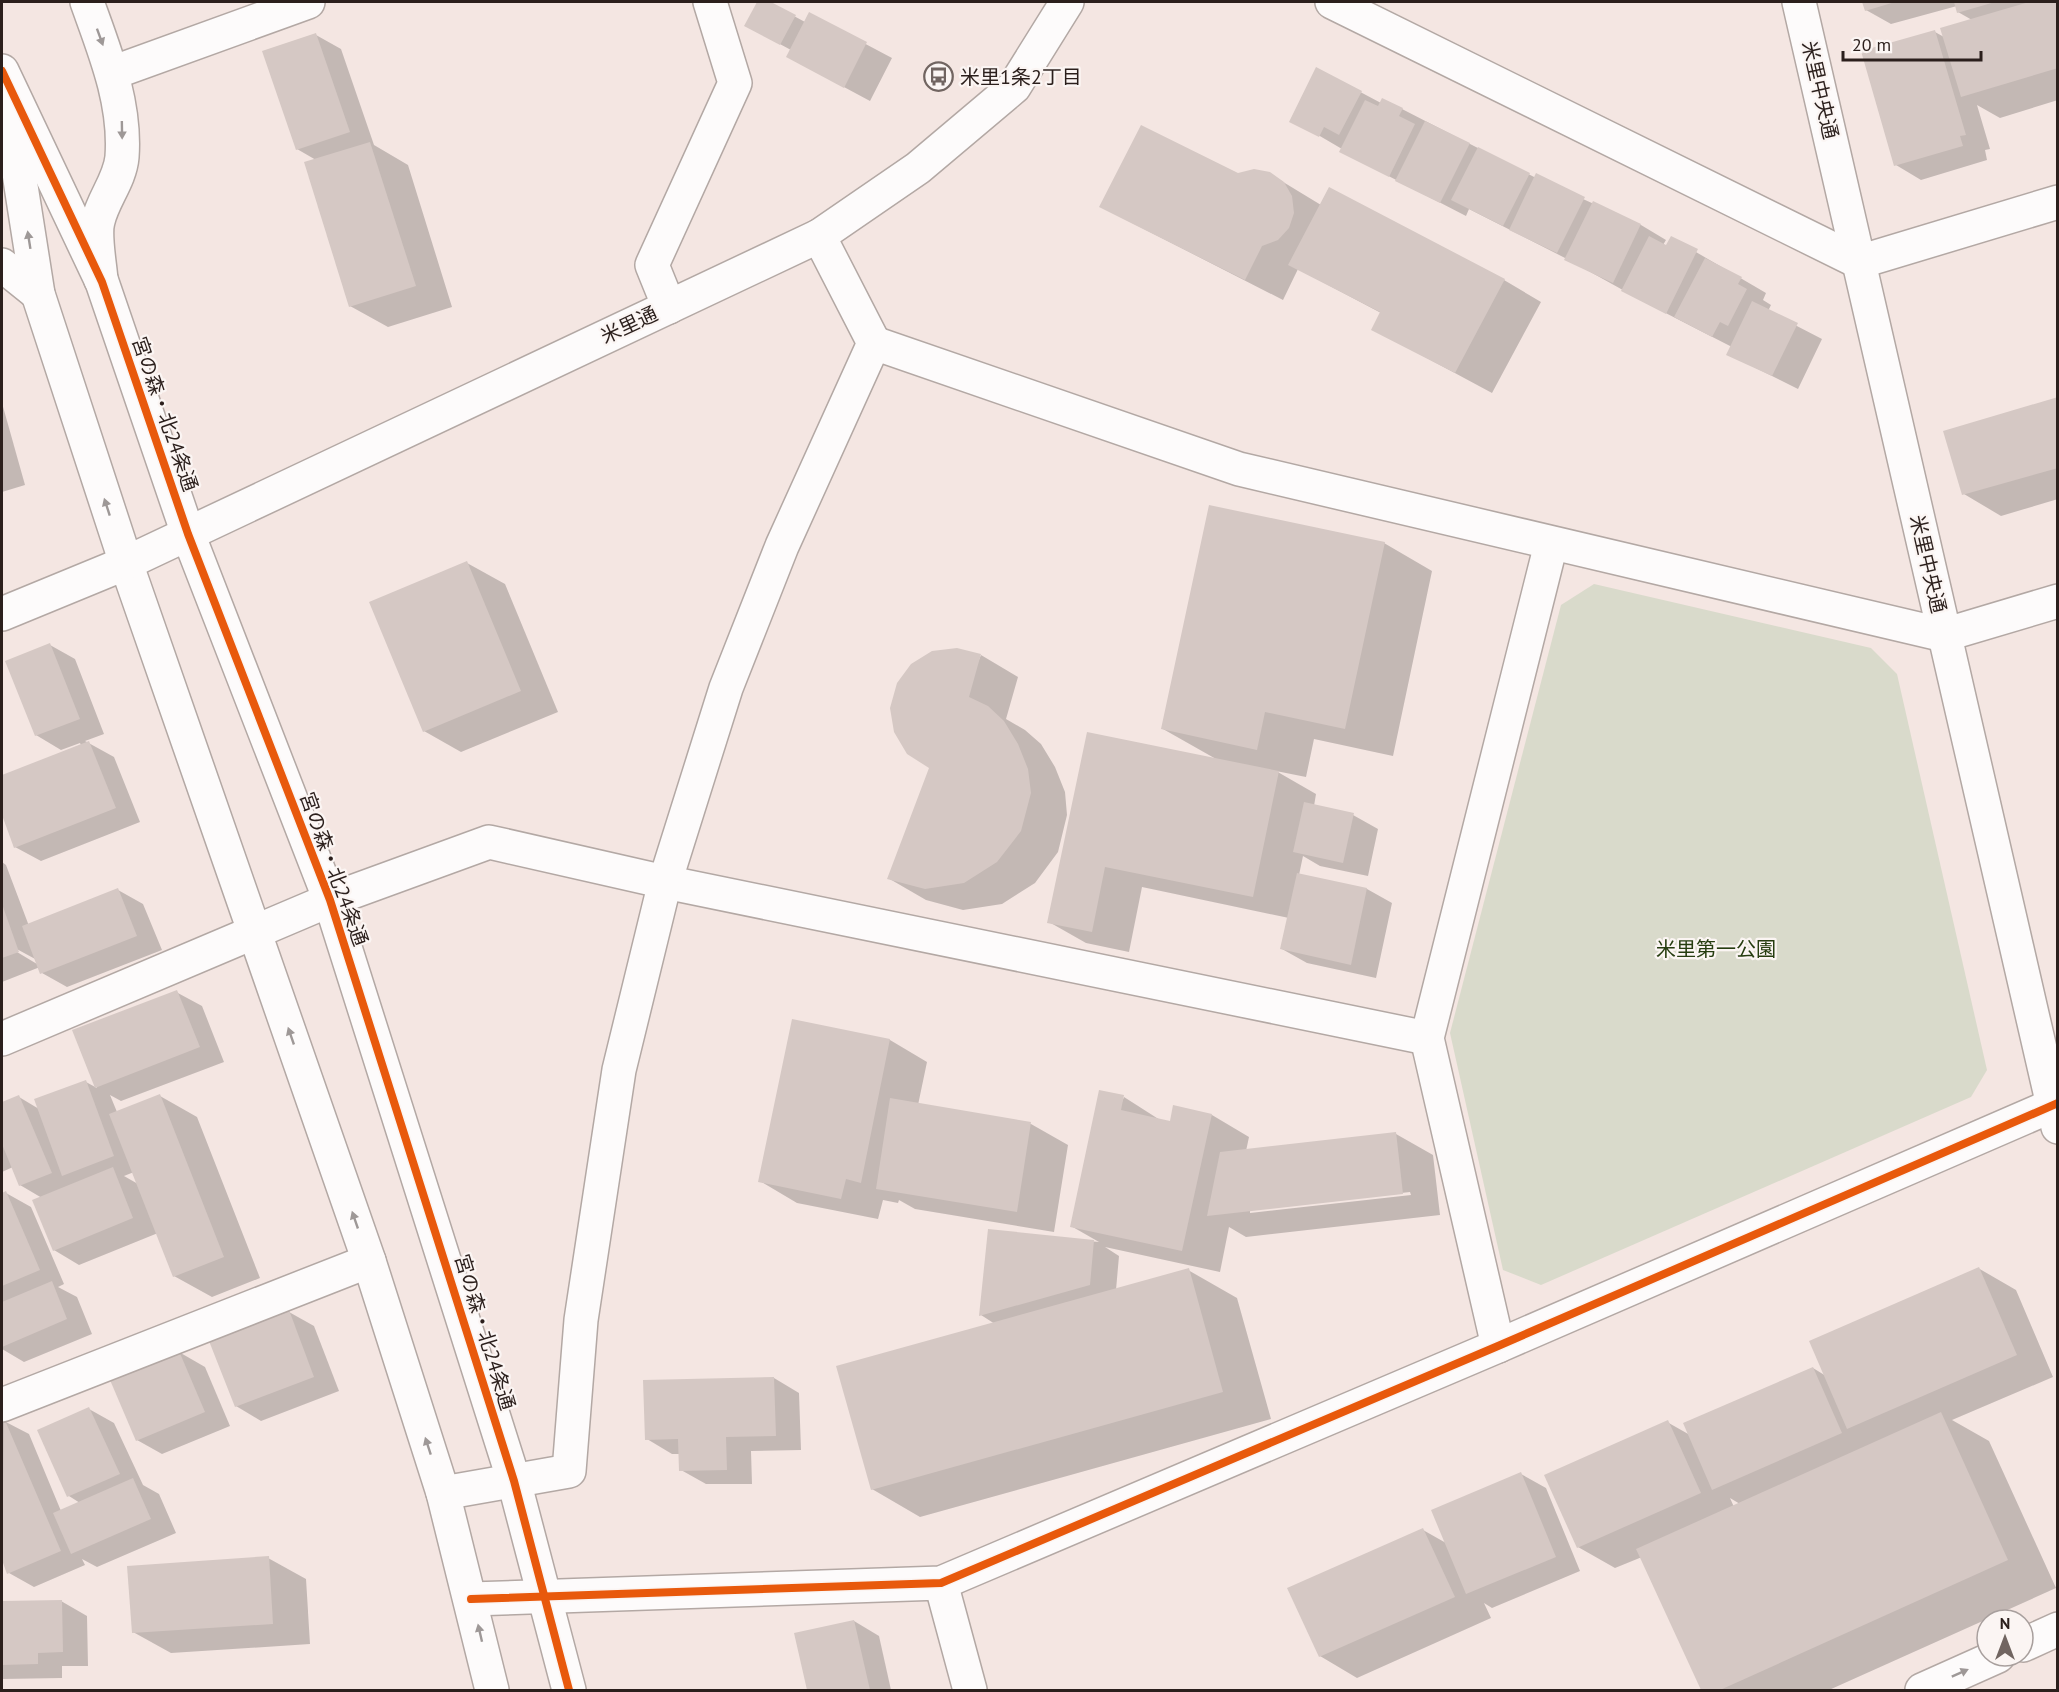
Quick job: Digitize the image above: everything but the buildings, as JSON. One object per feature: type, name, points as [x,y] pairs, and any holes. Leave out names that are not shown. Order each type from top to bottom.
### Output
[{"type":"street","points":[[87,2],[112,73],[122,123],[122,159],[113,189],[97,222],[102,282]]},
{"type":"street","points":[[112,73],[263,9],[308,2]]},
{"type":"street","points":[[669,307],[652,265],[735,83],[710,2]]},
{"type":"street","name":"米里通","points":[[2,614],[126,563],[819,236],[918,168],[1014,87],[1067,2]]},
{"type":"street","points":[[1332,2],[1859,262],[2058,202]]},
{"type":"street","name":"米里中央通","points":[[1799,2],[2056,1111]]},
{"type":"street","name":"宮の森・北24条通","points":[[3,77],[102,282],[188,534],[330,900],[514,1481],[569,1690]]},
{"type":"street","name":"宮の森・北24条通","points":[[3,77],[38,294],[126,563],[369,1261],[443,1493],[492,1690]]},
{"type":"street","points":[[819,236],[874,343],[1239,470],[1944,635],[2058,601]]},
{"type":"street","points":[[2,265],[38,294]]},
{"type":"street","points":[[443,1493],[569,1471],[581,1320],[619,1070],[665,882],[726,688],[782,546],[874,343]]},
{"type":"street","points":[[1498,1346],[1427,1038],[1551,544]]},
{"type":"street","points":[[2,1039],[330,900],[489,842],[665,882],[1427,1038]]},
{"type":"street","points":[[471,1599],[941,1583],[2056,1111]]},
{"type":"street","points":[[2,1405],[369,1261]]},
{"type":"street","points":[[941,1583],[970,1690]]},
{"type":"street","points":[[2035,1640],[2058,1629]]},
{"type":"street","points":[[1922,1690],[1975,1666]]},
{"type":"green space","name":"米里第一公園","points":[[1594,584],[1871,648],[1897,674],[1987,1070],[1971,1097],[1541,1285],[1503,1270],[1450,1033],[1561,605]]},
{"type":"cycle path","points":[[2,71],[102,282],[188,534],[330,900],[514,1481],[569,1690]]},
{"type":"cycle path","points":[[471,1599],[941,1583],[1498,1346],[2058,1103]]},
{"type":"place","name":"米里1条2丁目","points":[[939,77]]}]
